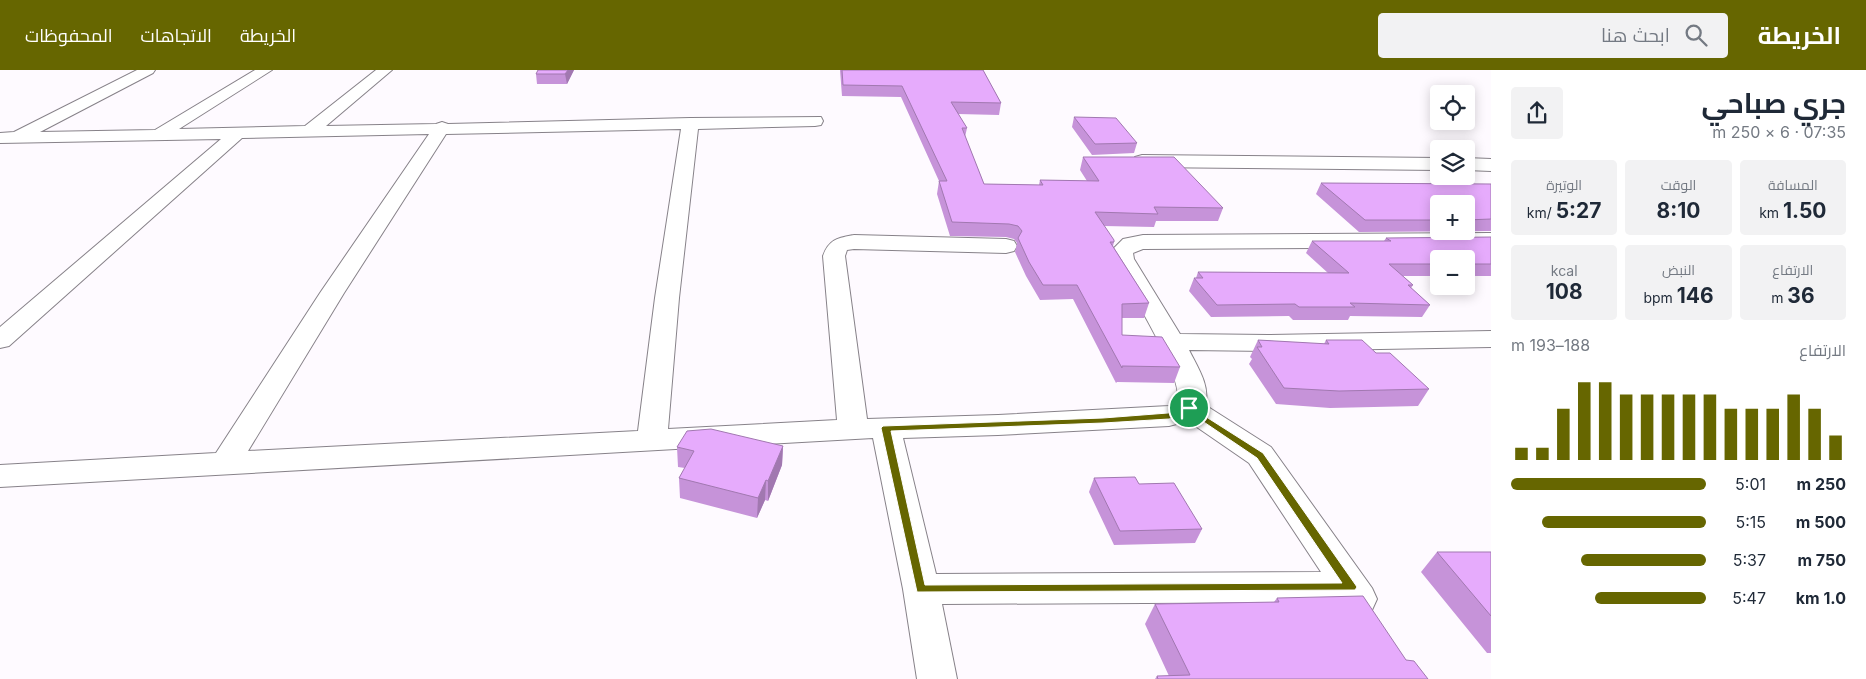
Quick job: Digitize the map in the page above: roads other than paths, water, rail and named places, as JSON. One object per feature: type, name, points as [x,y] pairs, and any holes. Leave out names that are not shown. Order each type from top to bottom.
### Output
[{"type":"street","points":[[8,138],[148,70]]},
{"type":"street","points":[[160,134],[266,70]]},
{"type":"street","points":[[310,131],[385,70]]},
{"type":"street","points":[[8,138],[442,127],[815,121]]},
{"type":"street","points":[[652,440],[666,308],[690,123]]},
{"type":"street","points":[[225,464],[332,293],[442,127]]},
{"type":"street","points":[[0,340],[239,132]]},
{"type":"street","points":[[1127,161],[1430,164]]},
{"type":"street","points":[[1475,164],[1491,165]]},
{"type":"street","points":[[0,476],[869,428],[1103,421],[1169,416],[1189,408],[1193,403],[1191,384],[1172,342],[1123,259],[1122,251],[1130,244],[1153,242],[1491,240]]},
{"type":"street","points":[[937,679],[921,589],[869,428],[834,256],[837,247],[854,242],[1006,246]]},
{"type":"street","points":[[1172,342],[1268,343],[1491,339]]},
{"type":"street","points":[[1189,408],[1260,456],[1377,626]]},
{"type":"street","points":[[921,589],[1351,587]]}]
